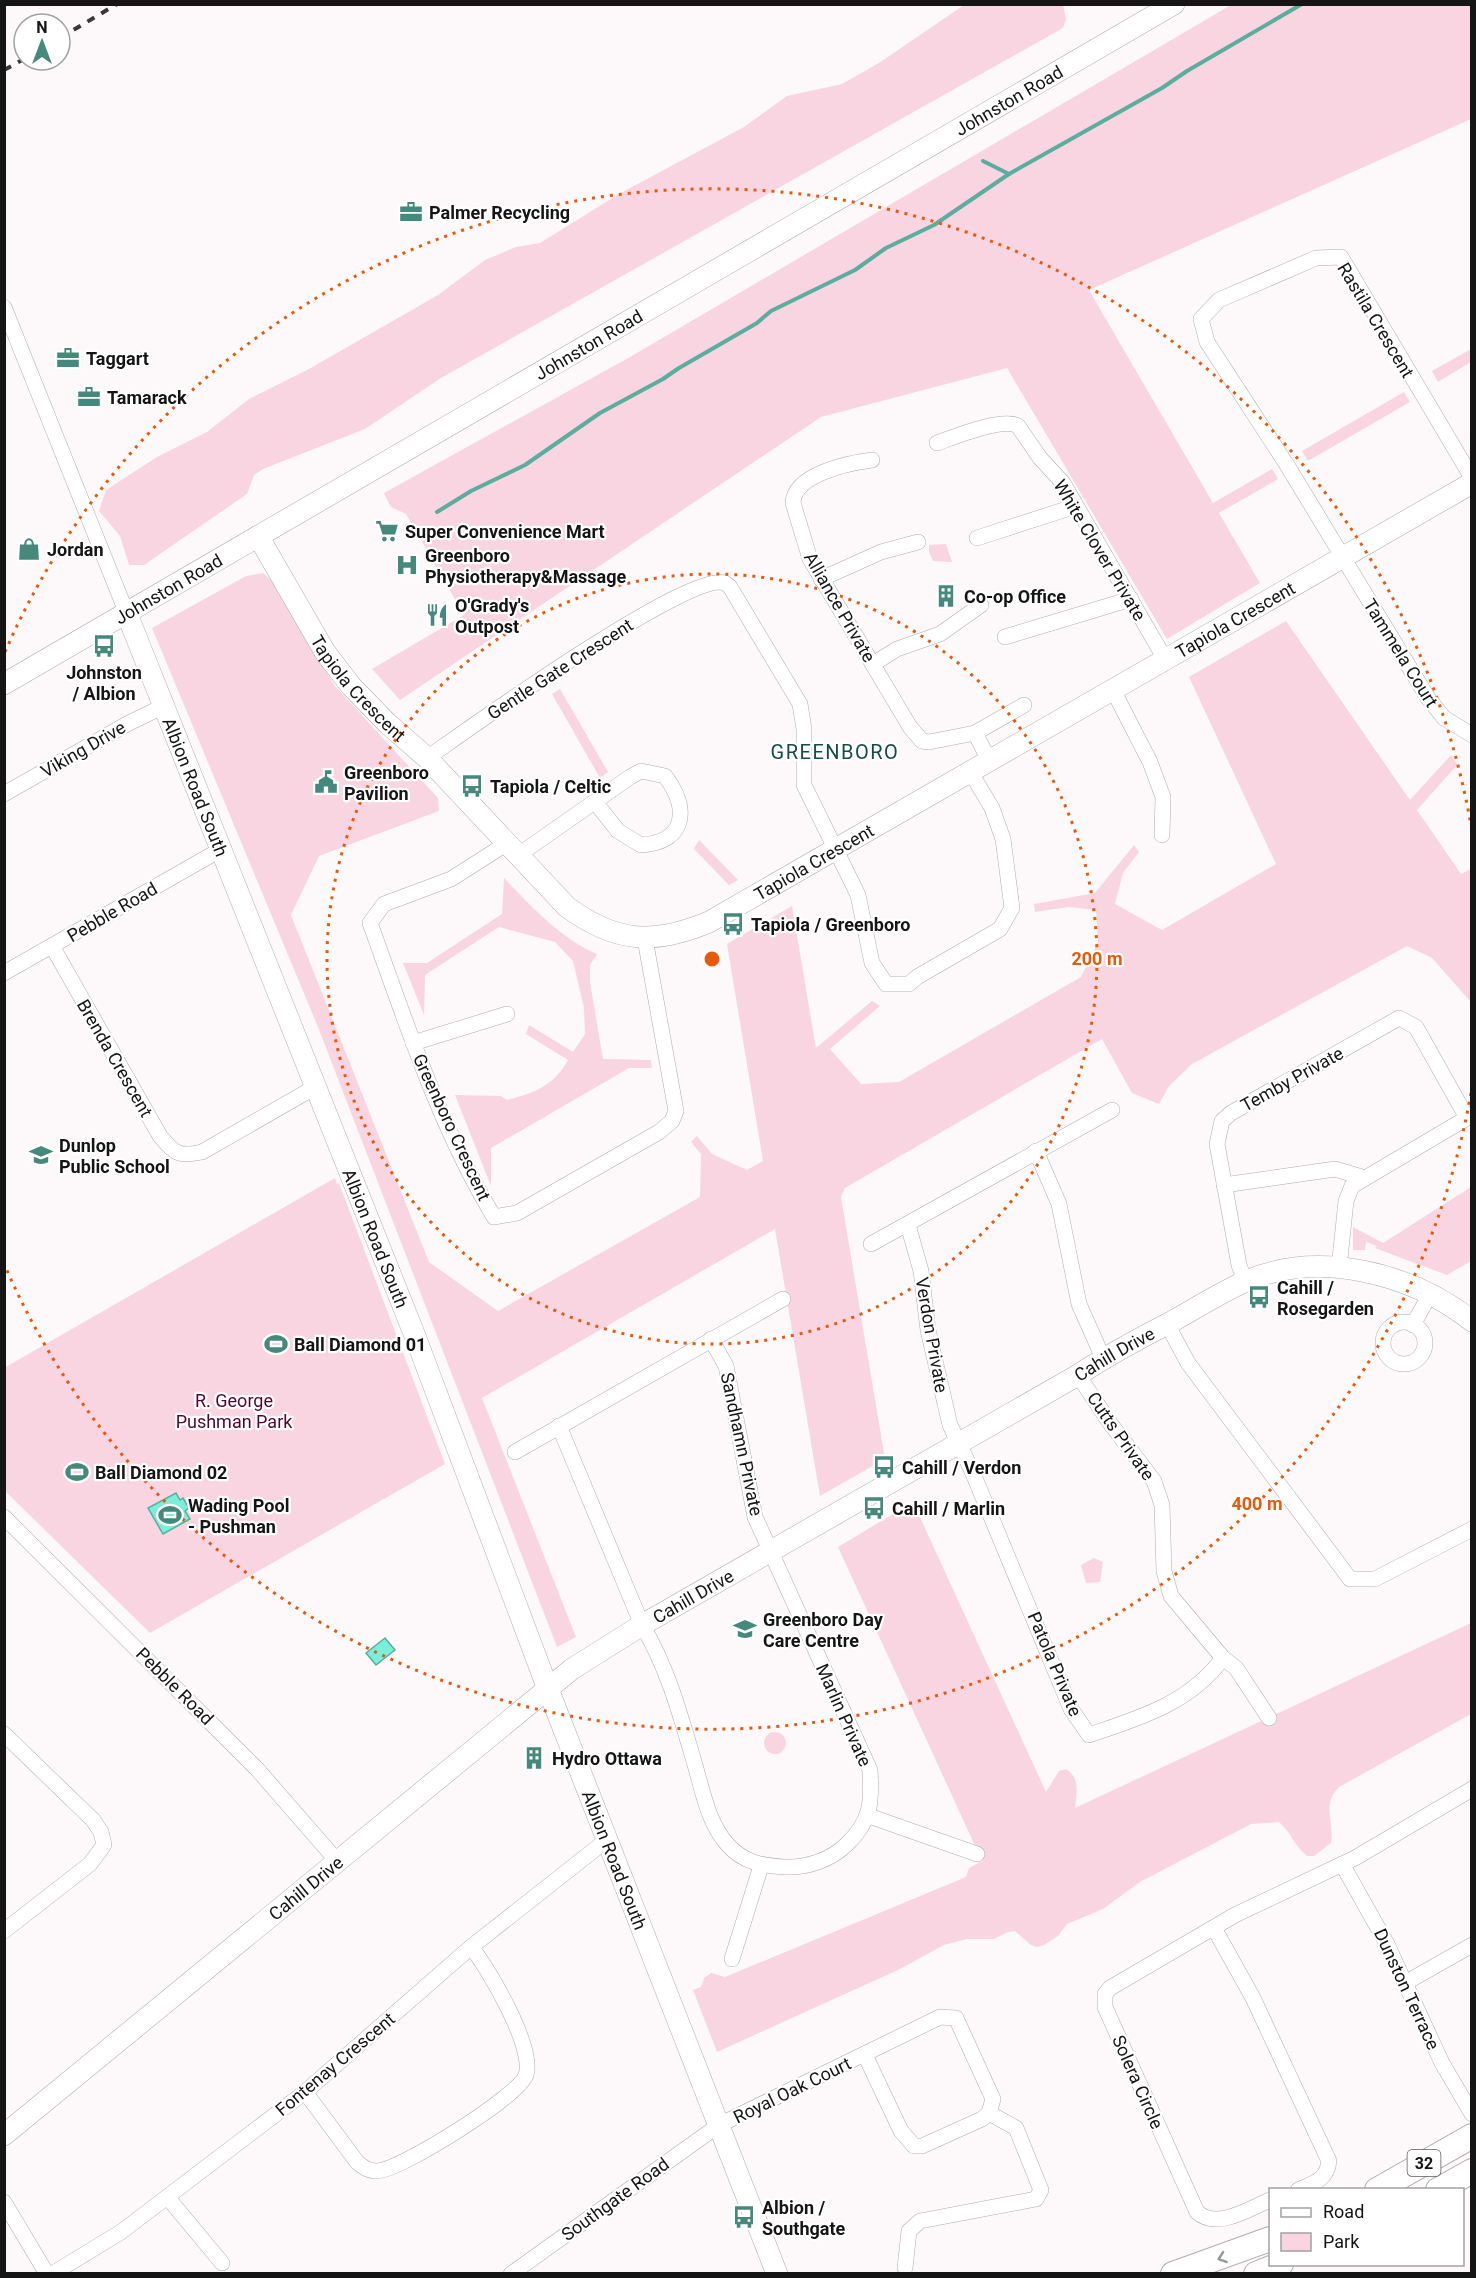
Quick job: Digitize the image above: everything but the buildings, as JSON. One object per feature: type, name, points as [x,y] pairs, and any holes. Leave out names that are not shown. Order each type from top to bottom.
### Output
[{"type":"main road","name":"32","points":[[1381,2188],[1472,2136]]},
{"type":"main road","name":"32","points":[[1441,2188],[1472,2170]]},
{"type":"main road","points":[[1173,2274],[1269,2239]]},
{"type":"main road","points":[[1256,2274],[1278,2266]]},
{"type":"street","name":"Johnston Road","points":[[4,684],[1174,4]]},
{"type":"street","name":"Rastila Crescent","points":[[1343,559],[1287,465],[1207,342],[1201,319],[1219,300],[1316,258],[1341,257],[1472,478]]},
{"type":"street","name":"Albion Road South","points":[[4,307],[162,707],[317,1086],[548,1689],[777,2274]]},
{"type":"street","name":"White Clover Private","points":[[937,443],[972,431],[1014,423],[1063,483],[1165,660]]},
{"type":"street","name":"Alliance Private","points":[[872,460],[845,463],[824,472],[798,488],[793,496],[793,503],[807,549],[821,579],[910,727],[922,741],[975,732],[1024,705]]},
{"type":"street","name":"Tapiola Crescent","points":[[258,536],[325,652],[387,723],[428,758],[567,908],[586,921],[611,933],[645,939],[686,932],[709,922],[1472,483]]},
{"type":"street","points":[[977,538],[1076,506]]},
{"type":"street","points":[[821,579],[881,552],[918,542]]},
{"type":"street","name":"Tammela Court","points":[[1343,559],[1428,698],[1444,718],[1472,735]]},
{"type":"street","name":"Gentle Gate Crescent","points":[[428,758],[620,627],[704,584],[720,581],[730,587],[800,704],[804,729],[804,784],[835,849]]},
{"type":"street","points":[[1005,637],[1131,599]]},
{"type":"street","points":[[873,664],[897,649],[940,634],[981,605]]},
{"type":"street","points":[[1113,690],[1150,762],[1163,797],[1162,835]]},
{"type":"street","name":"Viking Drive","points":[[4,794],[127,723],[162,707]]},
{"type":"street","points":[[975,732],[990,762]]},
{"type":"street","points":[[511,850],[595,802],[641,771],[653,771],[665,776],[672,785],[681,811],[681,820],[677,829],[666,839],[653,844],[641,845],[618,831],[595,802]]},
{"type":"street","points":[[835,849],[858,895],[873,963],[886,984],[909,984],[917,977],[1000,929],[1012,908],[1003,839],[992,808],[971,773]]},
{"type":"street","name":"Pebble Road","points":[[4,974],[220,850]]},
{"type":"street","name":"Greenboro Crescent","points":[[511,850],[451,879],[384,904],[370,923],[413,1043],[472,1181],[494,1217],[517,1213],[659,1132],[672,1121],[676,1111],[645,939]]},
{"type":"street","name":"Brenda Crescent","points":[[52,946],[160,1136],[173,1152],[186,1155],[202,1152],[317,1086]]},
{"type":"street","points":[[413,1043],[507,1014]]},
{"type":"street","name":"Temby Private","points":[[1245,1281],[1239,1265],[1217,1144],[1222,1120],[1399,1018],[1416,1027],[1469,1117],[1352,1186],[1346,1201],[1340,1268]]},
{"type":"street","points":[[872,1244],[908,1226],[1036,1151],[1112,1110]]},
{"type":"street","points":[[1036,1151],[1059,1204],[1079,1304],[1103,1358]]},
{"type":"street","points":[[1224,1185],[1335,1168],[1365,1178]]},
{"type":"street","name":"Verdon Private","points":[[908,1226],[921,1271],[928,1330],[945,1410],[960,1443]]},
{"type":"street","name":"Cahill Drive","points":[[4,2135],[572,1669],[642,1625],[1078,1375],[1103,1358],[1245,1281],[1280,1271],[1340,1268],[1397,1279],[1430,1294],[1472,1321]]},
{"type":"street","points":[[1413,1325],[1430,1294]]},
{"type":"street","points":[[515,1452],[783,1299]]},
{"type":"street","points":[[1167,1324],[1188,1363],[1350,1579],[1375,1579],[1472,1529]]},
{"type":"street","name":"Sandhamn Private","points":[[711,1339],[726,1366],[749,1493],[755,1516],[770,1551]]},
{"type":"street","name":"Cutts Private","points":[[1078,1375],[1110,1423],[1154,1480],[1162,1505],[1164,1571],[1170,1596],[1224,1658]]},
{"type":"street","points":[[559,1426],[642,1625]]},
{"type":"street","name":"Patola Private","points":[[960,1443],[1071,1709],[1089,1735],[1146,1716],[1181,1698],[1214,1671],[1224,1658]]},
{"type":"street","name":"Pebble Road","points":[[4,1517],[249,1761],[338,1862]]},
{"type":"street","name":"Marlin Private","points":[[642,1625],[655,1646],[676,1701],[713,1824],[728,1846],[761,1866],[799,1868],[836,1855],[854,1838],[868,1816],[872,1791],[870,1770],[770,1551]]},
{"type":"street","points":[[1224,1658],[1236,1668],[1269,1718]]},
{"type":"street","points":[[4,1734],[93,1820],[101,1832],[104,1845],[90,1864],[4,1931]]},
{"type":"street","name":"Solera Circle","points":[[1269,2200],[1218,2221],[1206,2220],[1197,2212],[1104,2005],[1110,1988],[1234,1915],[1342,1864],[1472,1789]]},
{"type":"street","points":[[868,1816],[977,1854]]},
{"type":"street","name":"Fontenay Crescent","points":[[52,2274],[121,2232],[305,2092],[471,1947],[608,1839]]},
{"type":"street","name":"Dunston Terrace","points":[[1342,1864],[1388,1944],[1442,2063],[1472,2114]]},
{"type":"street","points":[[732,1959],[761,1866]]},
{"type":"street","points":[[1214,1928],[1253,1998],[1329,2161],[1328,2171],[1318,2182],[1303,2188]]},
{"type":"street","points":[[1405,1983],[1472,1945]]},
{"type":"street","points":[[305,2092],[357,2162],[366,2169],[378,2171],[395,2166],[473,2121],[516,2088],[525,2077],[527,2062],[524,2048],[494,1978],[471,1947]]},
{"type":"street","name":"Royal Oak Court","points":[[719,2125],[940,2017],[956,2018],[993,2099],[989,2113],[922,2146],[914,2146],[901,2131],[865,2055]]},
{"type":"street","points":[[905,2268],[909,2231],[920,2221],[1036,2199],[1041,2190],[1016,2128],[989,2113]]},
{"type":"street","name":"Southgate Road","points":[[511,2274],[719,2125]]},
{"type":"street","points":[[168,2198],[222,2263]]},
{"type":"street","points":[[4,2202],[47,2274]]},
{"type":"green space","points":[[964,5],[1063,5],[1066,19],[1063,28],[441,378],[365,429],[263,469],[254,475],[247,494],[144,565],[129,565],[120,536],[99,511],[106,490],[157,457],[207,432],[249,399],[309,369],[438,295],[485,260],[516,247],[540,243],[619,194],[744,127],[787,96],[842,84],[879,63]]},
{"type":"green space","points":[[1231,5],[1471,5],[1471,119],[1089,290],[1213,503],[1272,469],[1278,479],[1219,513],[1260,583],[1167,639],[1007,368],[821,417],[400,700],[372,669],[464,615],[406,514],[391,507],[384,493],[630,357]]},
{"type":"green space","points":[[1471,349],[1471,362],[1438,382],[1432,371]]},
{"type":"green space","points":[[1404,392],[1410,402],[1308,461],[1302,451]]},
{"type":"green space","points":[[946,544],[952,562],[933,561],[929,545]]},
{"type":"green space","points":[[263,573],[271,580],[335,686],[438,798],[439,811],[319,856],[291,915],[429,1262],[498,1311],[700,1197],[701,1154],[691,1142],[697,1136],[712,1154],[747,1170],[763,1161],[727,944],[792,906],[816,1048],[872,1001],[880,1006],[830,1049],[861,1084],[899,1082],[1081,977],[1098,942],[1096,910],[1069,907],[1035,912],[1034,904],[1095,893],[1134,845],[1139,852],[1123,873],[1115,904],[1162,930],[1276,864],[1189,677],[1286,621],[1410,800],[1451,755],[1457,765],[1417,810],[1461,874],[1471,869],[1471,1002],[1432,958],[1407,946],[1192,1064],[1169,1086],[1159,1104],[1132,1093],[1102,1039],[845,1188],[841,1197],[885,1459],[820,1496],[775,1229],[482,1398],[576,1637],[557,1647],[318,1027],[152,628],[246,576]]},
{"type":"green space","points":[[560,689],[608,772],[600,778],[552,694]]},
{"type":"green space","points":[[699,840],[738,880],[729,885],[694,849]]},
{"type":"green space","points":[[504,878],[536,911],[559,930],[597,954],[590,965],[590,982],[603,1059],[651,1060],[652,1068],[629,1068],[491,1148],[491,1186],[455,1095],[501,1096],[507,1100],[534,1091],[556,1076],[568,1060],[526,1034],[529,1025],[573,1052],[585,1034],[584,1008],[573,961],[555,942],[499,927],[425,975],[424,1015],[403,963],[427,963],[502,914]]},
{"type":"green space","name":"R. George Pushman Park","points":[[335,1178],[337,1184],[339,1183],[445,1464],[150,1633],[5,1491],[4,1368]]},
{"type":"green space","points":[[1471,1187],[1471,1261],[1447,1275],[1375,1248],[1377,1246],[1366,1242],[1365,1250],[1353,1250],[1353,1227],[1383,1243]]},
{"type":"green space","points":[[913,1502],[1046,1792],[1059,1771],[1066,1769],[1076,1781],[1075,1808],[1471,1623],[1471,1714],[1339,1787],[1334,1793],[1330,1807],[1331,1843],[1314,1856],[1307,1856],[1279,1822],[1251,1824],[1140,1882],[1103,1909],[1067,1924],[1058,1936],[1044,1945],[1037,1947],[1031,1945],[1015,1931],[994,1939],[967,1939],[944,1945],[898,1970],[717,2052],[693,1990],[701,1987],[704,1978],[711,1973],[725,1977],[966,1877],[969,1868],[982,1861],[838,1547]]},
{"type":"green space","points":[[1094,1558],[1103,1562],[1100,1582],[1086,1583],[1081,1565]]},
{"type":"green space","points":[[775,1732],[783,1735],[786,1743],[783,1751],[775,1754],[767,1751],[764,1743],[767,1735]]},
{"type":"shaded area","name":"Wading Pool - Pushman","points":[[176,1493],[180,1500],[183,1498],[189,1508],[185,1511],[190,1519],[163,1534],[148,1508]]},
{"type":"shaded area","points":[[385,1638],[395,1650],[376,1665],[366,1653]]},
{"type":"waterway","points":[[437,512],[471,491],[525,465],[600,413],[663,379],[757,323],[771,311],[855,270],[886,248],[934,225],[1009,174],[1162,88],[1302,4]]},
{"type":"waterway","points":[[983,161],[1009,174]]},
{"type":"railway","points":[[72,31],[117,4]]},
{"type":"railway","points":[[4,70],[12,66]]},
{"type":"place","name":"Palmer Recycling","points":[[411,212]]},
{"type":"place","name":"Taggart","points":[[68,358]]},
{"type":"place","name":"Tamarack","points":[[89,397]]},
{"type":"place","name":"Super Convenience Mart","points":[[387,531]]},
{"type":"place","name":"Jordan","points":[[29,549]]},
{"type":"place","name":"Greenboro Physiotherapy&Massage","points":[[407,565]]},
{"type":"place","name":"Co-op Office","points":[[946,596]]},
{"type":"place","name":"O'Grady's Outpost","points":[[437,615]]},
{"type":"place","name":"Johnston / Albion","points":[[104,646]]},
{"type":"place","name":"Greenboro Pavilion","points":[[326,782]]},
{"type":"place","name":"Tapiola / Celtic","points":[[472,786]]},
{"type":"place","name":"Tapiola / Greenboro","points":[[733,924]]},
{"type":"place","name":"Dunlop Public School","points":[[41,1155]]},
{"type":"place","name":"Cahill / Rosegarden","points":[[1259,1297]]},
{"type":"place","name":"Ball Diamond 01","points":[[276,1344]]},
{"type":"place","name":"Cahill / Verdon","points":[[884,1467]]},
{"type":"place","name":"Ball Diamond 02","points":[[77,1472]]},
{"type":"place","name":"Cahill / Marlin","points":[[874,1508]]},
{"type":"place","name":"Wading Pool - Pushman","points":[[170,1515]]},
{"type":"place","name":"Greenboro Day Care Centre","points":[[745,1629]]},
{"type":"place","name":"Hydro Ottawa","points":[[534,1758]]},
{"type":"place","name":"Albion / Southgate","points":[[744,2217]]},
{"type":"district","name":"GREENBORO","points":[[835,752]]}]
